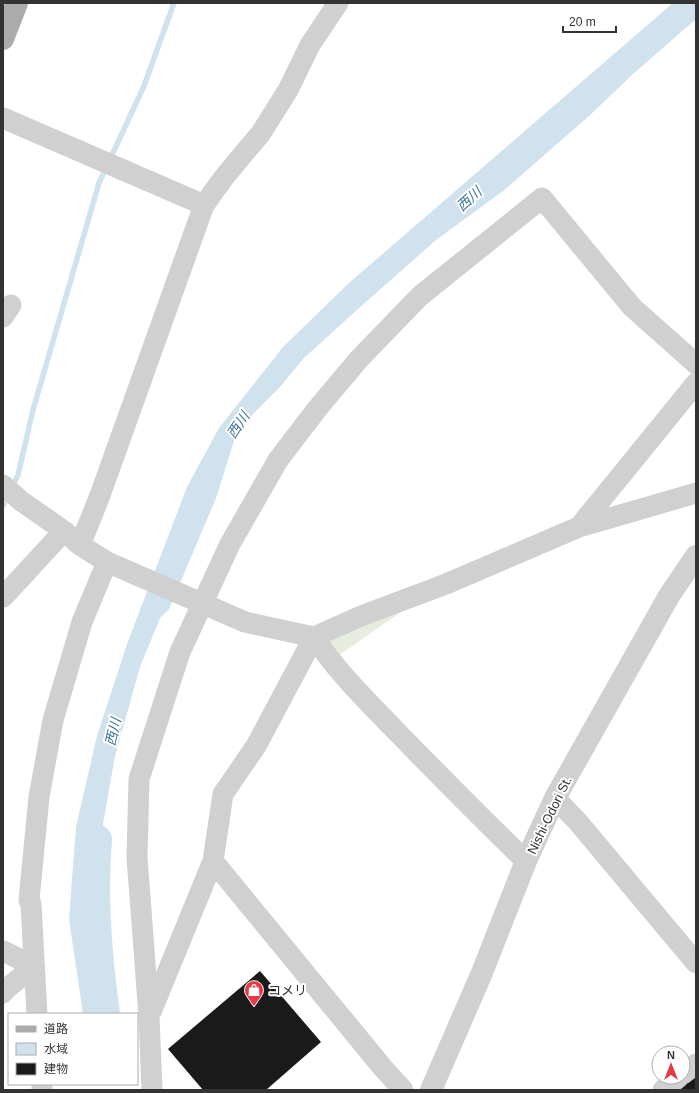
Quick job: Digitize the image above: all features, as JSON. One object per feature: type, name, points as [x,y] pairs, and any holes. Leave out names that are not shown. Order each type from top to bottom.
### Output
[{"type":"main road","points":[[3,40],[17,3]]},
{"type":"street","points":[[80,545],[99,498],[204,205],[225,176],[261,133],[288,90],[310,45],[338,3]]},
{"type":"street","points":[[3,118],[204,205]]},
{"type":"street","points":[[152,1090],[149,1016],[137,857],[139,780],[197,602],[278,460],[359,359],[420,296],[542,198],[632,308],[696,364]]},
{"type":"street","points":[[579,527],[696,383]]},
{"type":"street","points":[[3,485],[21,501],[64,531],[80,545],[107,562],[244,622],[314,637],[361,616],[446,584],[579,527],[696,493]]},
{"type":"street","points":[[3,597],[64,531]]},
{"type":"street","name":"Nishi-Odori St.","points":[[431,1090],[481,975],[526,861],[555,798],[669,596],[696,556]]},
{"type":"street","points":[[37,1013],[30,900],[40,797],[51,727],[82,622],[107,562]]},
{"type":"street","points":[[149,1016],[213,861],[223,794],[256,746],[314,637]]},
{"type":"street","points":[[314,637],[326,656],[353,687],[526,861]]},
{"type":"street","points":[[555,798],[578,822],[696,963]]},
{"type":"street","points":[[213,861],[383,1068],[403,1090]]},
{"type":"street","points":[[3,951],[34,966]]},
{"type":"street","points":[[3,992],[34,966]]},
{"type":"shaded area","points":[[404,610],[335,658],[319,638]]},
{"type":"water","points":[[673,3],[696,3],[696,19],[633,74],[589,116],[503,191],[436,240],[304,358],[279,388],[252,415],[234,441],[216,498],[169,609],[160,618],[140,667],[115,756],[101,835],[90,914],[93,954],[109,1013],[83,1013],[69,919],[76,827],[97,736],[127,644],[187,487],[219,428],[283,347],[349,283]]},
{"type":"building","name":"コメリ","points":[[260,971],[321,1042],[266,1090],[203,1090],[168,1049]]},
{"type":"building","points":[[696,1075],[696,1090],[677,1090],[683,1085],[691,1085],[691,1079]]},
{"type":"waterway","points":[[12,487],[18,475],[33,410],[99,183],[144,86],[174,3]]},
{"type":"waterway","points":[[3,506],[8,495]]},
{"type":"waterway","name":"西川","points":[[96,840],[94,906],[104,1013]]},
{"type":"place","name":"コメリ","points":[[254,1007]]}]
